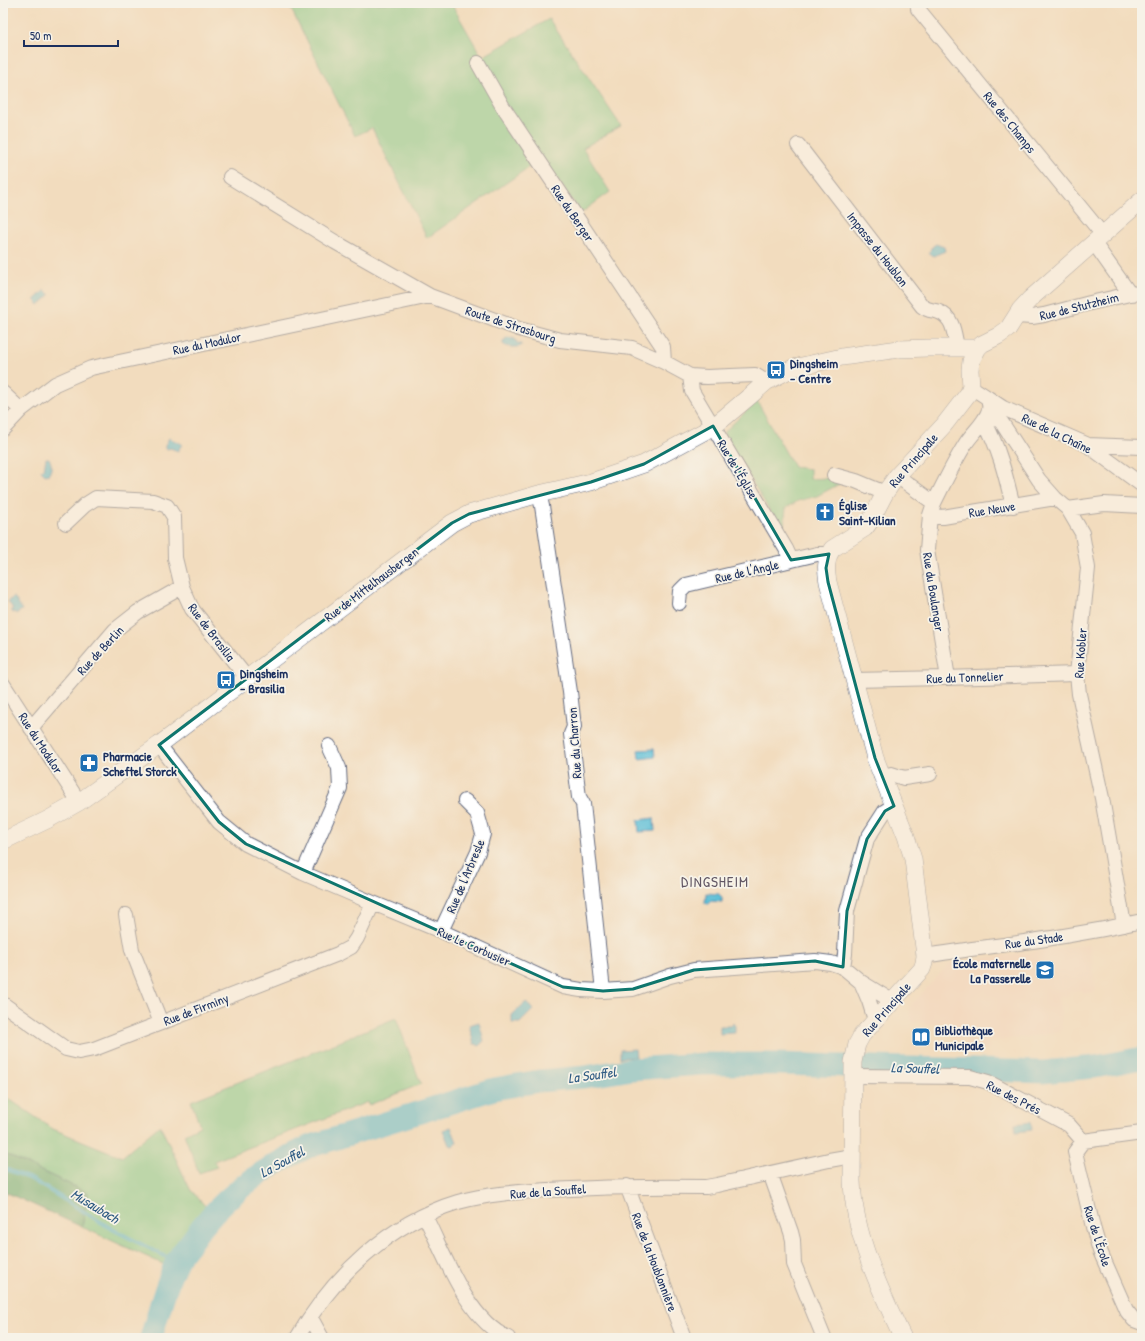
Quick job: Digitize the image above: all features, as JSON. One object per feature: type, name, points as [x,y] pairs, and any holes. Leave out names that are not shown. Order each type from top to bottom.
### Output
[{"type":"street","name":"Rue des Champs","points":[[918,9],[1098,239],[1136,293]]},
{"type":"street","name":"Rue du Berger","points":[[478,63],[503,107],[664,347],[664,362]]},
{"type":"street","name":"Impasse du Houblon","points":[[798,144],[922,306],[926,310],[939,312],[950,320],[957,347]]},
{"type":"street","name":"Route de Strasbourg","points":[[230,177],[335,242],[430,296],[519,330],[560,340],[632,348],[664,362],[690,376],[707,377],[754,375],[766,382]]},
{"type":"street","points":[[1014,506],[1003,466],[994,441],[987,410],[971,387],[971,360],[982,344],[1008,329],[1016,316],[1030,299],[1142,200]]},
{"type":"street","name":"Rue de Stutzheim","points":[[1016,316],[1044,316],[1090,303],[1136,293]]},
{"type":"street","name":"Rue du Modulor","points":[[3,430],[21,410],[55,384],[92,368],[430,296]]},
{"type":"street","points":[[766,382],[793,368],[842,357],[899,349],[957,347],[978,348]]},
{"type":"street","points":[[939,348],[953,356],[970,370]]},
{"type":"street","name":"Rue de l'Église","points":[[690,376],[692,391],[786,549],[791,560]]},
{"type":"street","name":"Rue de Mittelhausbergen","points":[[3,841],[47,820],[79,802],[158,745],[452,523],[469,514],[539,494],[591,482],[644,464],[713,426],[766,382]]},
{"type":"street","name":"Rue Principale","points":[[903,1338],[887,1304],[872,1266],[861,1234],[852,1196],[852,1069],[857,1044],[875,1020],[922,969],[925,956],[913,859],[906,836],[875,758],[828,582],[826,568],[828,554],[832,549],[858,534],[865,528],[896,476],[944,425],[963,402],[971,387]]},
{"type":"street","points":[[3,393],[21,410]]},
{"type":"street","name":"Rue de la Chaîne","points":[[987,410],[1004,408],[1086,444],[1142,485]]},
{"type":"street","points":[[896,476],[932,509],[966,443],[987,410]]},
{"type":"street","name":"Rue Kobler","points":[[987,410],[1002,423],[1039,480],[1055,498],[1068,509],[1082,533],[1088,568],[1077,674],[1079,694],[1102,798],[1124,925]]},
{"type":"street","points":[[1086,444],[1142,447]]},
{"type":"street","points":[[834,475],[856,481],[885,493]]},
{"type":"street","name":"Rue du Charron","points":[[539,494],[570,692],[574,727],[571,734],[579,797],[583,804],[603,991]]},
{"type":"street","name":"Rue de Brasilia","points":[[66,523],[85,505],[96,498],[153,501],[167,506],[174,517],[175,558],[182,587],[192,609],[247,678]]},
{"type":"street","name":"Rue Neuve","points":[[932,509],[943,517],[1055,498]]},
{"type":"street","points":[[1068,509],[1104,504],[1142,506]]},
{"type":"street","name":"Rue du Boulanger","points":[[932,509],[927,550],[948,678],[944,678]]},
{"type":"street","name":"Rue de l'Angle","points":[[679,603],[680,591],[686,585],[817,554],[828,554]]},
{"type":"street","name":"Rue de Berlin","points":[[31,728],[116,630],[138,612],[182,587]]},
{"type":"street","name":"Rue du Tonnelier","points":[[854,680],[1077,674]]},
{"type":"street","name":"Rue du Modulor","points":[[3,684],[79,802]]},
{"type":"street","name":"Rue Le Corbusier","points":[[158,745],[219,822],[246,844],[373,904],[442,931],[564,987],[581,990],[603,991],[633,989],[670,976],[694,970],[815,961],[831,963],[843,967]]},
{"type":"street","points":[[303,872],[340,788],[339,768],[330,746]]},
{"type":"street","points":[[881,776],[891,774],[904,778],[930,774]]},
{"type":"street","name":"Rue de l'Arbresle","points":[[442,931],[478,852],[483,834],[477,813],[465,800]]},
{"type":"street","points":[[892,1001],[860,982],[843,967],[847,911],[868,838],[885,812],[894,806]]},
{"type":"street","name":"Rue de Firminy","points":[[3,1004],[66,1050],[79,1052],[94,1049],[338,954],[351,947],[357,938],[373,904]]},
{"type":"street","points":[[126,915],[132,950],[160,1023]]},
{"type":"street","name":"Rue du Stade","points":[[925,956],[1063,937],[1142,921]]},
{"type":"street","points":[[860,982],[875,1020]]},
{"type":"street","name":"Rue des Prés","points":[[852,1069],[970,1077],[988,1082],[1069,1125],[1084,1141]]},
{"type":"street","points":[[1084,1141],[1142,1133]]},
{"type":"street","name":"Rue de l'École","points":[[1084,1141],[1075,1152],[1100,1250],[1126,1310],[1134,1320],[1142,1323]]},
{"type":"street","name":"Rue de la Souffel","points":[[297,1338],[322,1300],[367,1252],[394,1233],[425,1216],[458,1202],[488,1196],[548,1190],[627,1186],[706,1187],[852,1156]]},
{"type":"street","points":[[770,1173],[791,1232],[793,1240],[794,1264],[824,1338]]},
{"type":"street","name":"Rue de la Houblonnière","points":[[627,1186],[684,1338]]},
{"type":"street","points":[[425,1216],[457,1282],[466,1297],[486,1323],[494,1330],[508,1338]]},
{"type":"street","points":[[311,1318],[322,1338]]},
{"type":"highlighted area","points":[[713,426],[791,560],[829,554],[826,568],[828,582],[875,758],[894,806],[885,811],[867,839],[847,911],[843,967],[815,961],[694,970],[633,989],[603,991],[563,987],[246,844],[219,822],[159,745],[452,523],[469,514],[591,482],[644,464]]},
{"type":"shaded area","points":[[1090,944],[1096,992],[1082,994],[1081,990],[1069,992],[1070,995],[1059,997],[1062,1032],[988,1042],[989,1049],[967,1052],[965,1038],[952,1039],[949,1022],[925,1025],[924,1022],[920,1021],[912,1022],[909,1007],[950,963]]},
{"type":"green space","points":[[288,3],[451,3],[482,57],[549,19],[621,126],[583,148],[610,192],[581,213],[542,158],[427,238],[372,128],[355,136]]},
{"type":"green space","points":[[757,401],[794,467],[810,469],[810,479],[828,478],[841,483],[817,496],[798,501],[786,508],[783,533],[723,433]]},
{"type":"green space","points":[[396,1018],[421,1084],[369,1105],[368,1102],[214,1161],[217,1167],[199,1173],[184,1134],[200,1126],[191,1101]]},
{"type":"green space","points":[[3,1095],[53,1129],[122,1157],[160,1125],[190,1189],[207,1208],[165,1265],[82,1227],[88,1193],[3,1153]]},
{"type":"green space","points":[[3,1153],[88,1193],[82,1227],[3,1191]]},
{"type":"water","points":[[936,244],[944,247],[945,251],[935,256],[930,255],[929,253]]},
{"type":"water","points":[[45,290],[50,295],[39,305],[34,300]]},
{"type":"water","points":[[508,337],[515,339],[518,344],[521,344],[521,346],[505,346],[503,341]]},
{"type":"water","points":[[169,438],[182,444],[178,451],[165,448]]},
{"type":"water","points":[[46,458],[49,458],[51,462],[51,470],[49,474],[45,475],[41,470],[44,469]]},
{"type":"water","points":[[14,597],[22,610],[16,614],[11,610],[13,609],[8,601]]},
{"type":"water","points":[[654,749],[655,757],[639,759],[638,750]]},
{"type":"water","points":[[654,818],[655,831],[639,832],[638,820]]},
{"type":"water","points":[[706,893],[719,894],[722,897],[722,902],[710,901],[708,904],[705,903]]},
{"type":"water","points":[[526,1002],[533,1010],[520,1023],[512,1023],[512,1015]]},
{"type":"water","points":[[479,1022],[484,1041],[479,1046],[474,1044],[469,1025]]},
{"type":"water","points":[[733,1023],[735,1026],[735,1033],[720,1034],[720,1026],[730,1026]]},
{"type":"water","points":[[635,1049],[636,1057],[620,1058],[620,1050]]},
{"type":"water","points":[[1031,1122],[1032,1130],[1016,1132],[1015,1124]]},
{"type":"water","points":[[451,1127],[457,1142],[453,1146],[449,1145],[443,1130]]},
{"type":"waterway","name":"La Souffel","points":[[151,1338],[168,1281],[180,1255],[214,1212],[257,1176],[308,1147],[494,1089],[539,1081],[584,1077],[633,1069],[702,1064],[779,1064],[1043,1072],[1095,1067],[1142,1058]]},
{"type":"waterway","name":"Musaubach","points":[[3,1168],[31,1179],[112,1229],[176,1262]]},
{"type":"place","name":"Dingsheim - Centre","points":[[776,370]]},
{"type":"place","name":"Église Saint-Kilian","points":[[825,512]]},
{"type":"place","name":"Dingsheim - Brasilia","points":[[226,680]]},
{"type":"place","name":"Pharmacie Scheftel Storck","points":[[89,763]]},
{"type":"place","name":"École maternelle La Passerelle","points":[[1045,970]]},
{"type":"place","name":"Bibliothèque Municipale","points":[[921,1037]]},
{"type":"district","name":"DINGSHEIM","points":[[715,882]]}]
